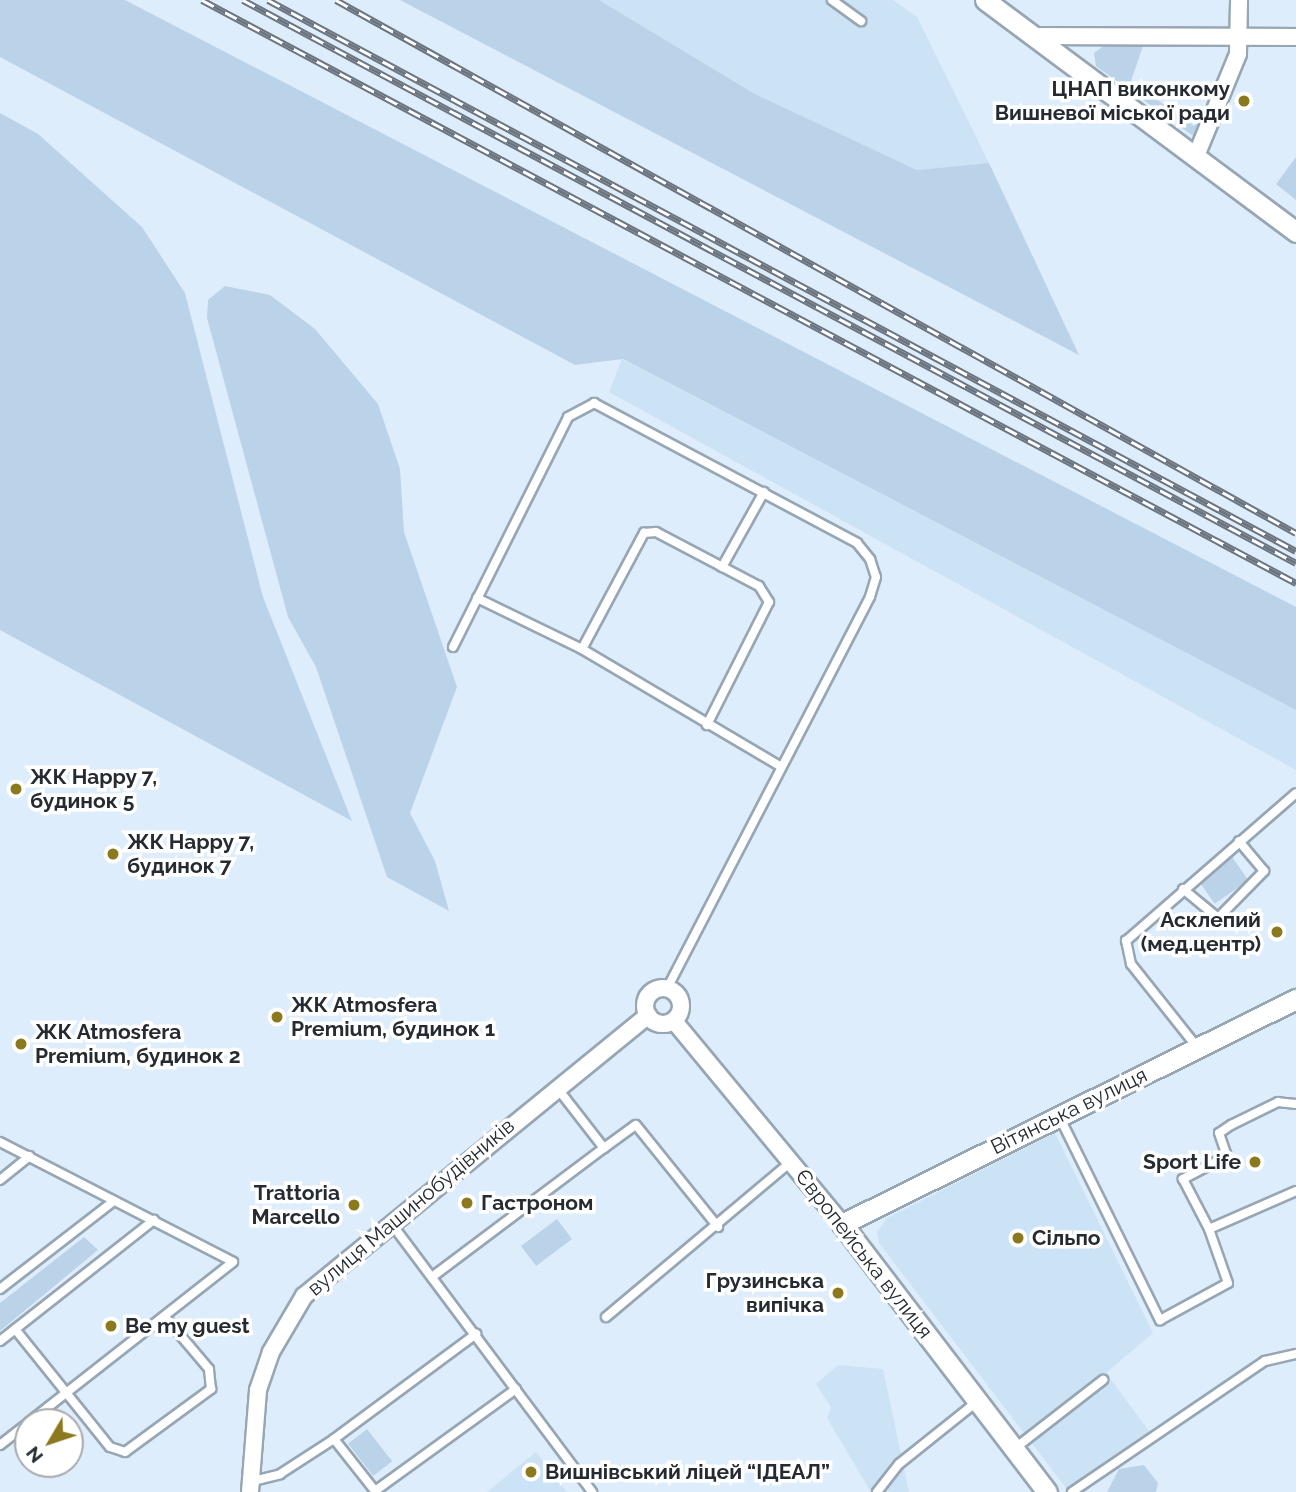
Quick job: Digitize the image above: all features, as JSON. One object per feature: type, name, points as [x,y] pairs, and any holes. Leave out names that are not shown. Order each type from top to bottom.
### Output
[{"type":"street","points":[[985,0],[1037,36],[1296,232]]},
{"type":"street","points":[[1196,156],[1239,37],[1239,0]]},
{"type":"street","points":[[1037,36],[1296,37]]},
{"type":"street","points":[[667,988],[681,1005],[674,1021],[663,1024],[648,1016],[650,993],[667,988]]},
{"type":"street","name":"Вітянська вулиця","points":[[842,1224],[1296,999]]},
{"type":"street","name":"вулиця Машинобудівників","points":[[249,1487],[252,1424],[271,1352],[304,1296],[555,1085],[648,1016]]},
{"type":"street","name":"Європейська вулиця","points":[[674,1021],[842,1224],[1046,1492]]},
{"type":"lane","points":[[832,0],[861,21]]},
{"type":"lane","points":[[453,647],[568,417],[579,407],[606,406],[857,543],[876,577],[667,988]]},
{"type":"lane","points":[[722,567],[764,492]]},
{"type":"lane","points":[[582,649],[644,533],[656,532],[759,586],[769,602],[707,725]]},
{"type":"lane","points":[[477,598],[582,649],[780,766]]},
{"type":"lane","points":[[1198,1047],[1126,952],[1132,933],[1296,793]]},
{"type":"lane","points":[[1183,888],[1218,918],[1264,871],[1239,841]]},
{"type":"lane","points":[[555,1085],[604,1148]]},
{"type":"lane","points":[[1059,1116],[1160,1320],[1227,1283],[1209,1229],[1183,1180],[1227,1156],[1219,1133],[1279,1102],[1296,1104]]},
{"type":"lane","points":[[432,1277],[636,1125],[718,1227]]},
{"type":"lane","points":[[1,1143],[233,1262],[48,1408]]},
{"type":"lane","points":[[0,1180],[30,1156]]},
{"type":"lane","points":[[606,1317],[718,1227],[791,1162]]},
{"type":"lane","points":[[1209,1229],[1296,1191]]},
{"type":"lane","points":[[0,1289],[114,1201]]},
{"type":"lane","points":[[0,1341],[153,1220]]},
{"type":"lane","points":[[390,1221],[592,1492]]},
{"type":"lane","points":[[15,1329],[110,1447],[125,1452],[211,1390],[209,1369],[165,1317]]},
{"type":"lane","points":[[249,1487],[299,1465],[476,1334]]},
{"type":"lane","points":[[1072,1492],[1265,1361],[1296,1354]]},
{"type":"lane","points":[[1014,1449],[1103,1380]]},
{"type":"lane","points":[[334,1439],[375,1491],[516,1390]]},
{"type":"lane","points":[[877,1492],[900,1464],[978,1401]]},
{"type":"lane","points":[[0,1445],[14,1434]]},
{"type":"shaded area","points":[[0,0],[125,0],[1296,607],[1296,710],[623,359],[575,365],[0,57]]},
{"type":"shaded area","points":[[400,0],[599,0],[755,94],[917,170],[989,163],[1079,355]]},
{"type":"shaded area","points":[[599,0],[893,0],[917,17],[989,163],[917,170],[755,94]]},
{"type":"shaded area","points":[[1105,45],[1143,46],[1131,81],[1194,126],[1203,118],[1196,138],[1096,66],[1094,53]]},
{"type":"shaded area","points":[[0,113],[38,134],[142,227],[185,293],[263,597],[352,821],[0,630]]},
{"type":"shaded area","points":[[1296,157],[1296,200],[1276,184]]},
{"type":"shaded area","points":[[225,286],[270,295],[315,329],[378,404],[400,469],[404,532],[457,687],[410,813],[435,861],[449,911],[387,877],[316,667],[288,617],[207,318],[208,300]]},
{"type":"shaded area","points":[[622,359],[1296,710],[1296,770],[609,392]]},
{"type":"shaded area","points":[[1230,854],[1248,880],[1215,904],[1196,878]]},
{"type":"shaded area","points":[[1055,1133],[1153,1333],[1106,1373],[1155,1439],[1069,1492],[879,1243],[877,1232],[887,1218]]},
{"type":"shaded area","points":[[557,1219],[572,1239],[536,1266],[521,1246]]},
{"type":"shaded area","points":[[84,1237],[98,1250],[0,1331],[0,1303]]},
{"type":"shaded area","points":[[838,1365],[883,1369],[909,1492],[871,1492],[827,1418],[831,1407],[816,1384]]},
{"type":"shaded area","points":[[367,1429],[392,1461],[373,1476],[348,1444]]},
{"type":"shaded area","name":"Вишнівський ліцей “ІДЕАЛ”","points":[[536,1452],[567,1492],[487,1492]]},
{"type":"shaded area","points":[[1144,1465],[1158,1483],[1156,1492],[1107,1492],[1119,1469]]},
{"type":"railway","points":[[202,0],[1296,583]]},
{"type":"railway","points":[[243,0],[1296,563]]},
{"type":"railway","points":[[268,0],[1296,551]]},
{"type":"railway","points":[[336,0],[1296,533]]},
{"type":"place","name":"ЦНАП виконкому Вишневої міської ради","points":[[1244,101]]},
{"type":"place","name":"ЖК Happy 7, будинок 5","points":[[16,789]]},
{"type":"place","name":"ЖК Happy 7, будинок 7","points":[[113,854]]},
{"type":"place","name":"Асклепий (мед.центр)","points":[[1277,932]]},
{"type":"place","name":"ЖК Atmosfera Premium, будинок 1","points":[[277,1017]]},
{"type":"place","name":"ЖК Atmosfera Premium, будинок 2","points":[[21,1044]]},
{"type":"place","name":"Sport Life","points":[[1255,1162]]},
{"type":"place","name":"Гастроном","points":[[467,1203]]},
{"type":"place","name":"Trattoria Marcello","points":[[354,1205]]},
{"type":"place","name":"Сільпо","points":[[1018,1238]]},
{"type":"place","name":"Грузинська випічка","points":[[838,1293]]},
{"type":"place","name":"Be my guest","points":[[111,1326]]},
{"type":"place","name":"Вишнівський ліцей “ІДЕАЛ”","points":[[531,1472]]}]
